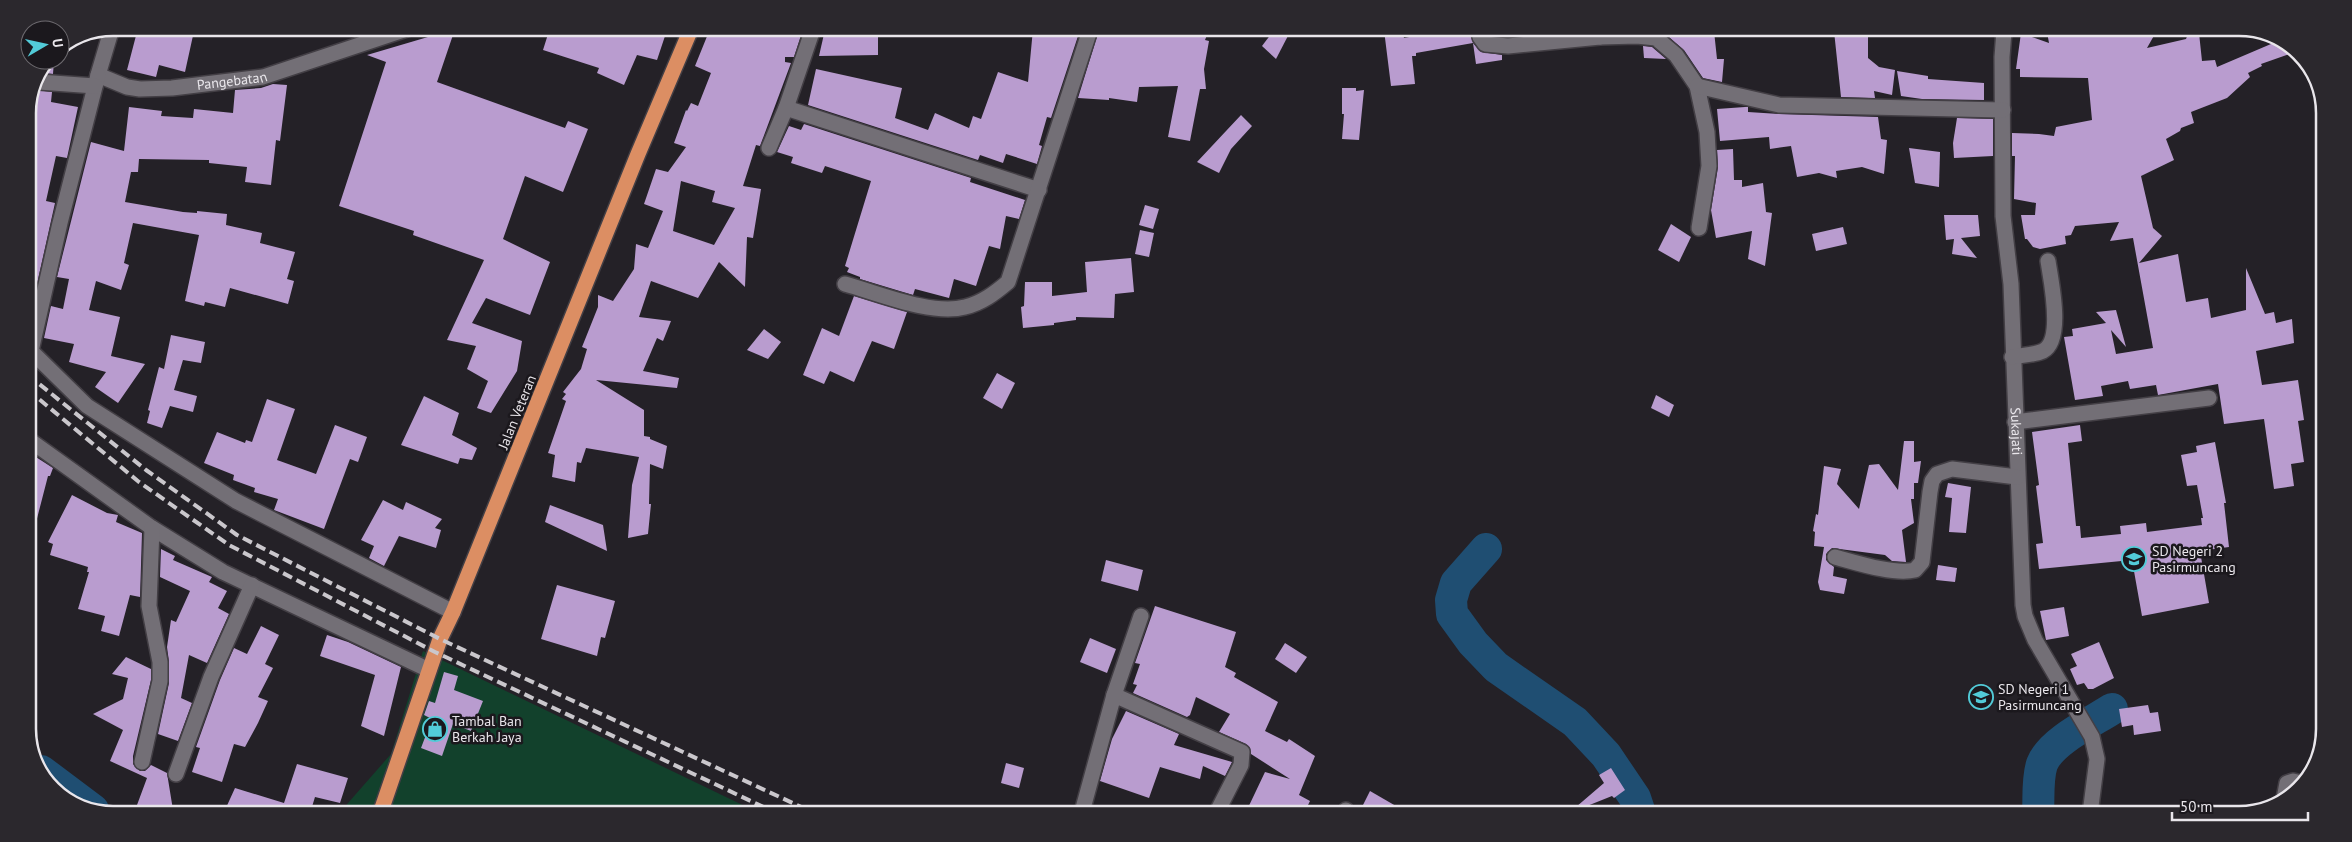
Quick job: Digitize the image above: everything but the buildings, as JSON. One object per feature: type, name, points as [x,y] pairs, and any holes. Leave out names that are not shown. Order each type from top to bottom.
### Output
[{"type":"highway","name":"Jalan Veteran","points":[[383,806],[440,639],[453,612],[638,154],[688,36]]},
{"type":"street","points":[[36,321],[110,36]]},
{"type":"street","name":"Pangebatan","points":[[43,82],[97,80],[140,89],[172,88],[263,77],[386,36]]},
{"type":"street","points":[[769,148],[786,108],[811,36]]},
{"type":"street","points":[[845,284],[925,306],[951,309],[964,308],[980,302],[1008,282],[1088,36]]},
{"type":"street","points":[[1480,36],[1485,44],[1494,46],[1582,36]]},
{"type":"street","points":[[1659,36],[1676,55],[1697,86],[1707,132],[1708,166],[1699,228]]},
{"type":"street","name":"Sukajati","points":[[2004,36],[2002,110],[2003,216],[2011,284],[2017,477],[2025,616],[2035,640],[2092,737],[2097,759],[2091,806]]},
{"type":"street","points":[[1697,86],[1779,105],[2002,110]]},
{"type":"street","points":[[786,108],[1039,190]]},
{"type":"street","points":[[2012,357],[2044,351],[2053,341],[2056,328],[2048,261]]},
{"type":"street","points":[[36,357],[87,406],[236,501],[453,612]]},
{"type":"street","points":[[2015,422],[2209,398]]},
{"type":"street","points":[[36,445],[152,528],[223,572],[429,670]]},
{"type":"street","points":[[1835,557],[1859,564],[1901,571],[1916,570],[1922,562],[1930,492],[1932,481],[1937,474],[1952,469],[2017,477]]},
{"type":"street","points":[[142,762],[150,715],[160,681],[160,662],[149,606],[152,528]]},
{"type":"street","points":[[176,774],[210,677],[252,585]]},
{"type":"street","points":[[1084,806],[1114,695],[1141,616]]},
{"type":"street","points":[[1114,695],[1242,752],[1240,764],[1221,806]]},
{"type":"street","points":[[2286,790],[2287,783],[2295,781]]},
{"type":"green space","points":[[423,651],[745,806],[345,806],[391,754]]},
{"type":"waterway","points":[[1486,549],[1456,583],[1451,600],[1452,614],[1473,643],[1496,667],[1575,722],[1606,755],[1635,798],[1638,806]]},
{"type":"waterway","points":[[2038,806],[2039,776],[2042,764],[2047,756],[2063,740],[2112,709]]},
{"type":"railway","points":[[36,381],[146,470],[237,535],[440,639],[799,806]]},
{"type":"railway","points":[[36,397],[139,482],[229,545],[435,652],[761,806]]},
{"type":"place","name":"SD Negeri 2 Pasirmuncang","points":[[2134,559]]},
{"type":"place","name":"SD Negeri 1 Pasirmuncang","points":[[1981,697]]},
{"type":"place","name":"Tambal Ban Berkah Jaya","points":[[435,729]]}]
